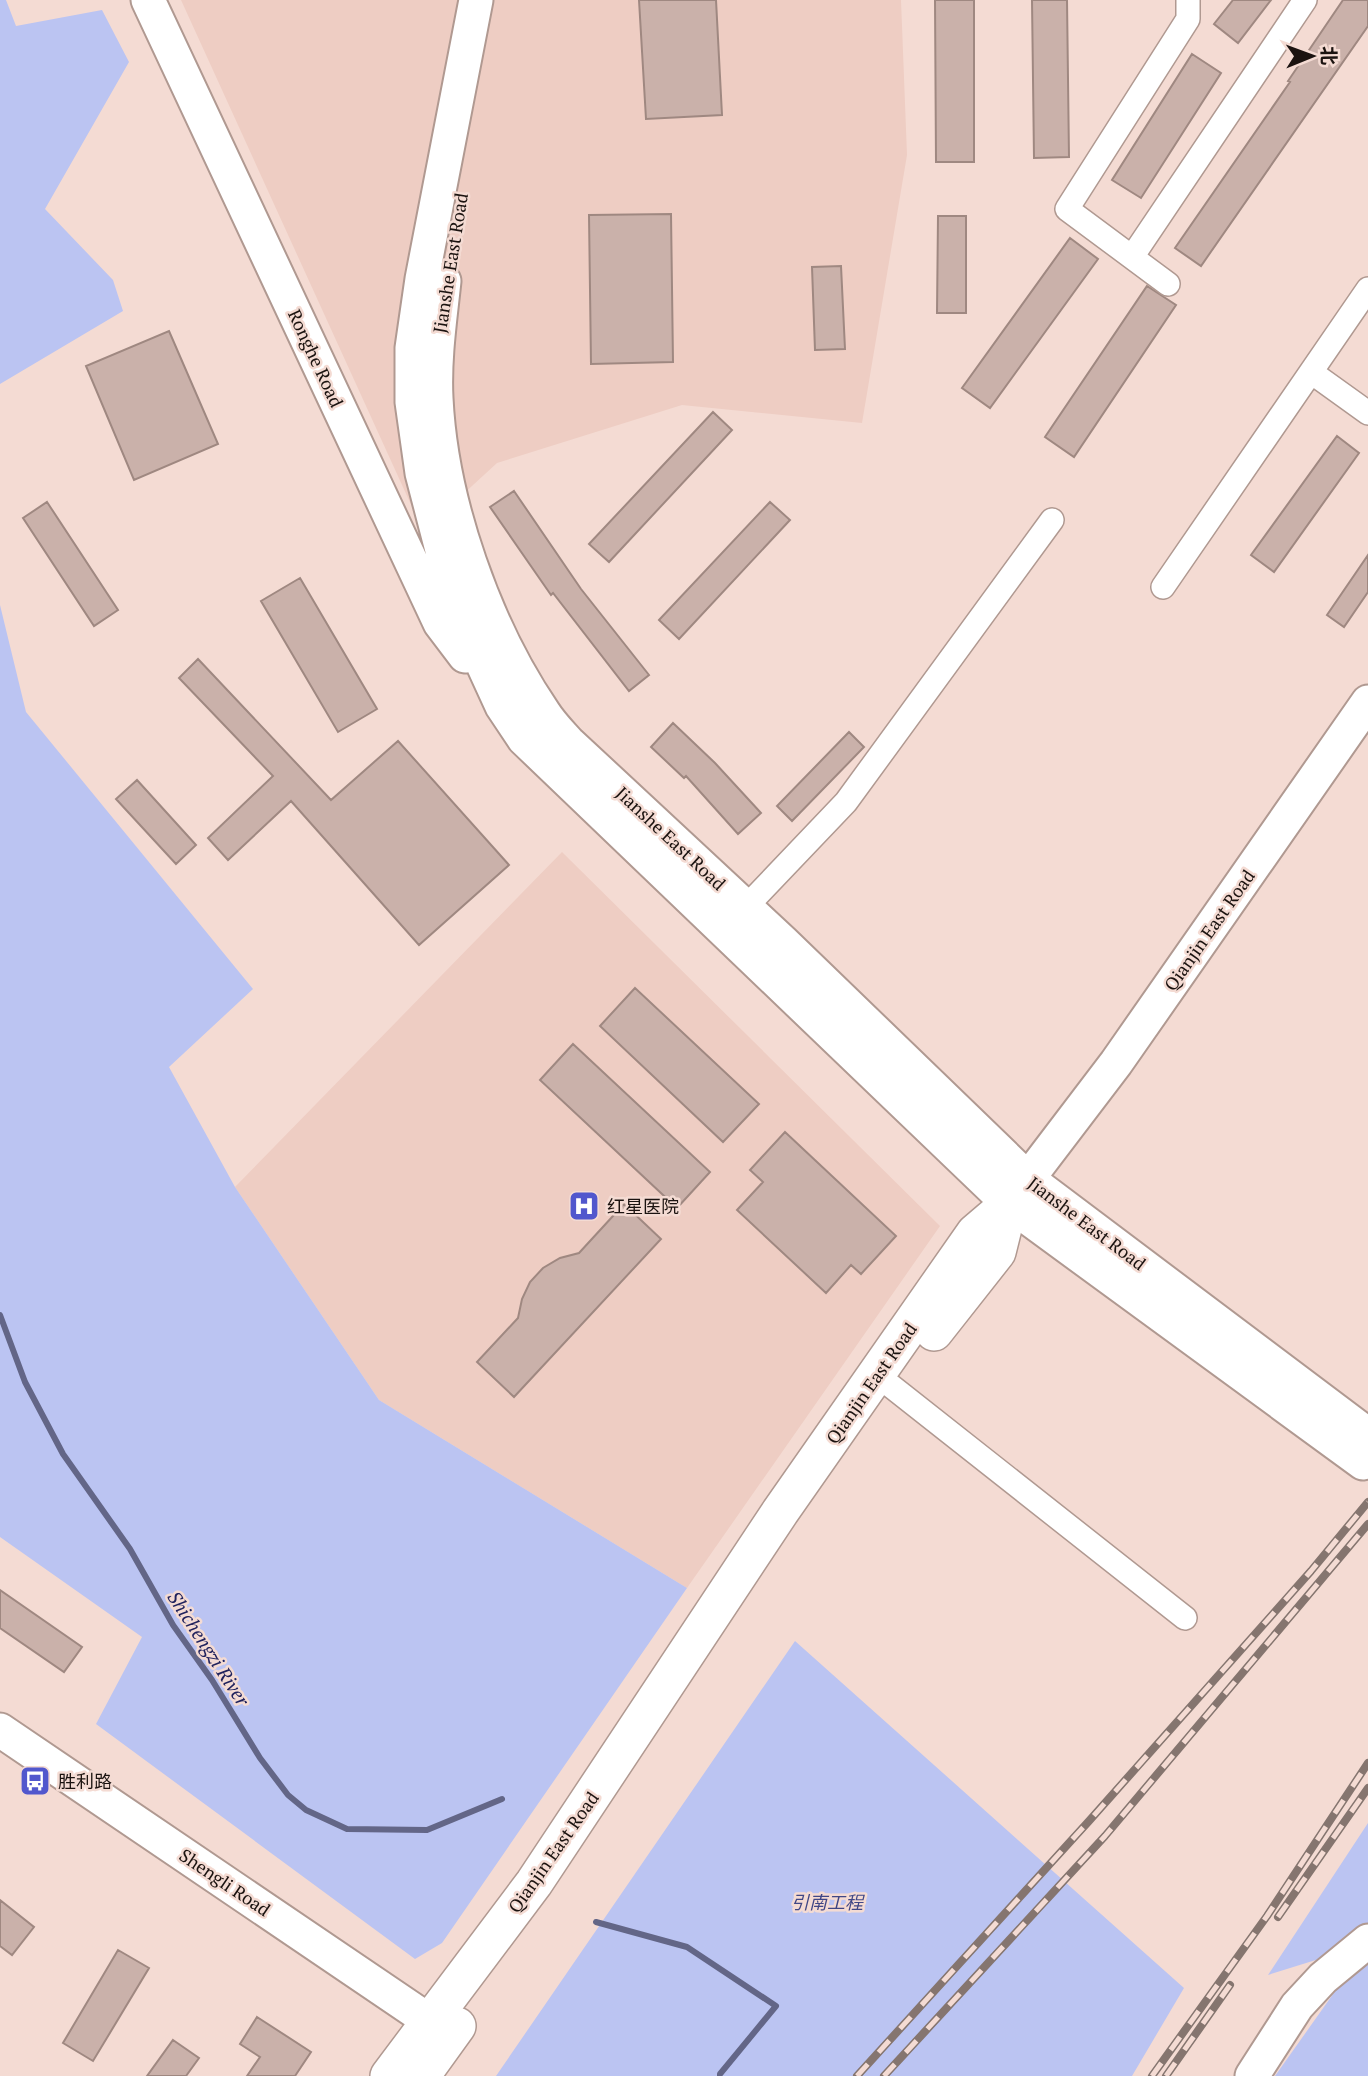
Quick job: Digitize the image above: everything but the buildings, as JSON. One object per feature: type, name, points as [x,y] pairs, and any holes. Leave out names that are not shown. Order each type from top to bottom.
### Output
[{"type":"main road","name":"Ronghe Road","points":[[148,0],[440,622],[502,706]]},
{"type":"main road","name":"Jianshe East Road","points":[[476,0],[422,279],[412,348],[412,402],[422,473],[463,621],[502,706],[524,739],[1018,1192]]},
{"type":"main road","name":"Jianshe East Road","points":[[499,0],[445,273],[437,342],[436,398],[443,458],[456,519],[478,588],[513,661],[544,714],[568,742],[746,907],[1018,1192]]},
{"type":"main road","name":"Qianjin East Road","points":[[389,2076],[440,2028],[780,1512],[975,1233],[1018,1192],[1358,737],[1368,702]]},
{"type":"main road","points":[[421,2076],[440,2028],[554,1892],[688,1679],[811,1495],[891,1386],[998,1252],[1018,1192],[1366,1449]]},
{"type":"main road","name":"Shengli Road","points":[[0,1730],[440,2028]]},
{"type":"main road","points":[[1252,2076],[1297,2006],[1323,1978],[1368,1941]]},
{"type":"street","points":[[1168,284],[1067,209],[1188,19],[1188,0]]},
{"type":"street","points":[[1132,257],[1305,0]]},
{"type":"street","points":[[1163,587],[1368,289]]},
{"type":"street","points":[[1311,372],[1368,413]]},
{"type":"street","points":[[746,907],[846,802],[1052,520]]},
{"type":"street","points":[[891,1386],[1185,1618]]},
{"type":"shaded area","points":[[181,0],[901,0],[907,155],[862,423],[682,405],[497,463],[423,531]]},
{"type":"shaded area","name":"红星医院","points":[[562,852],[940,1226],[687,1588],[379,1400],[235,1187]]},
{"type":"green space","points":[[0,0],[6,0],[16,26],[102,10],[129,62],[45,209],[113,280],[123,311],[0,384]]},
{"type":"green space","points":[[0,605],[26,712],[253,989],[169,1067],[235,1187],[379,1400],[687,1588],[442,1943],[415,1959],[96,1724],[142,1637],[0,1537]]},
{"type":"green space","name":"引南工程","points":[[795,1641],[1184,1988],[1132,2076],[496,2076]]},
{"type":"green space","points":[[1368,1823],[1368,1925],[1319,1959],[1268,1975]]},
{"type":"green space","points":[[1368,1958],[1368,2076],[1275,2076],[1348,1973]]},
{"type":"waterway","name":"Shichengzi River","points":[[0,1315],[25,1382],[63,1454],[130,1549],[173,1625],[212,1680],[260,1758],[288,1795],[306,1810],[347,1829],[427,1830],[502,1799]]},
{"type":"waterway","name":"Shichengzi River","points":[[596,1922],[687,1947],[776,2006],[720,2076]]},
{"type":"railway","points":[[857,2076],[1089,1821],[1311,1571],[1368,1502]]},
{"type":"railway","points":[[884,2076],[1105,1836],[1368,1524]]},
{"type":"railway","points":[[1152,2076],[1267,1916],[1368,1763]]},
{"type":"railway","points":[[1278,1917],[1368,1788]]},
{"type":"railway","points":[[1166,2076],[1230,1985]]},
{"type":"place","name":"红星医院","points":[[584,1206]]},
{"type":"place","name":"胜利路","points":[[35,1781]]}]
